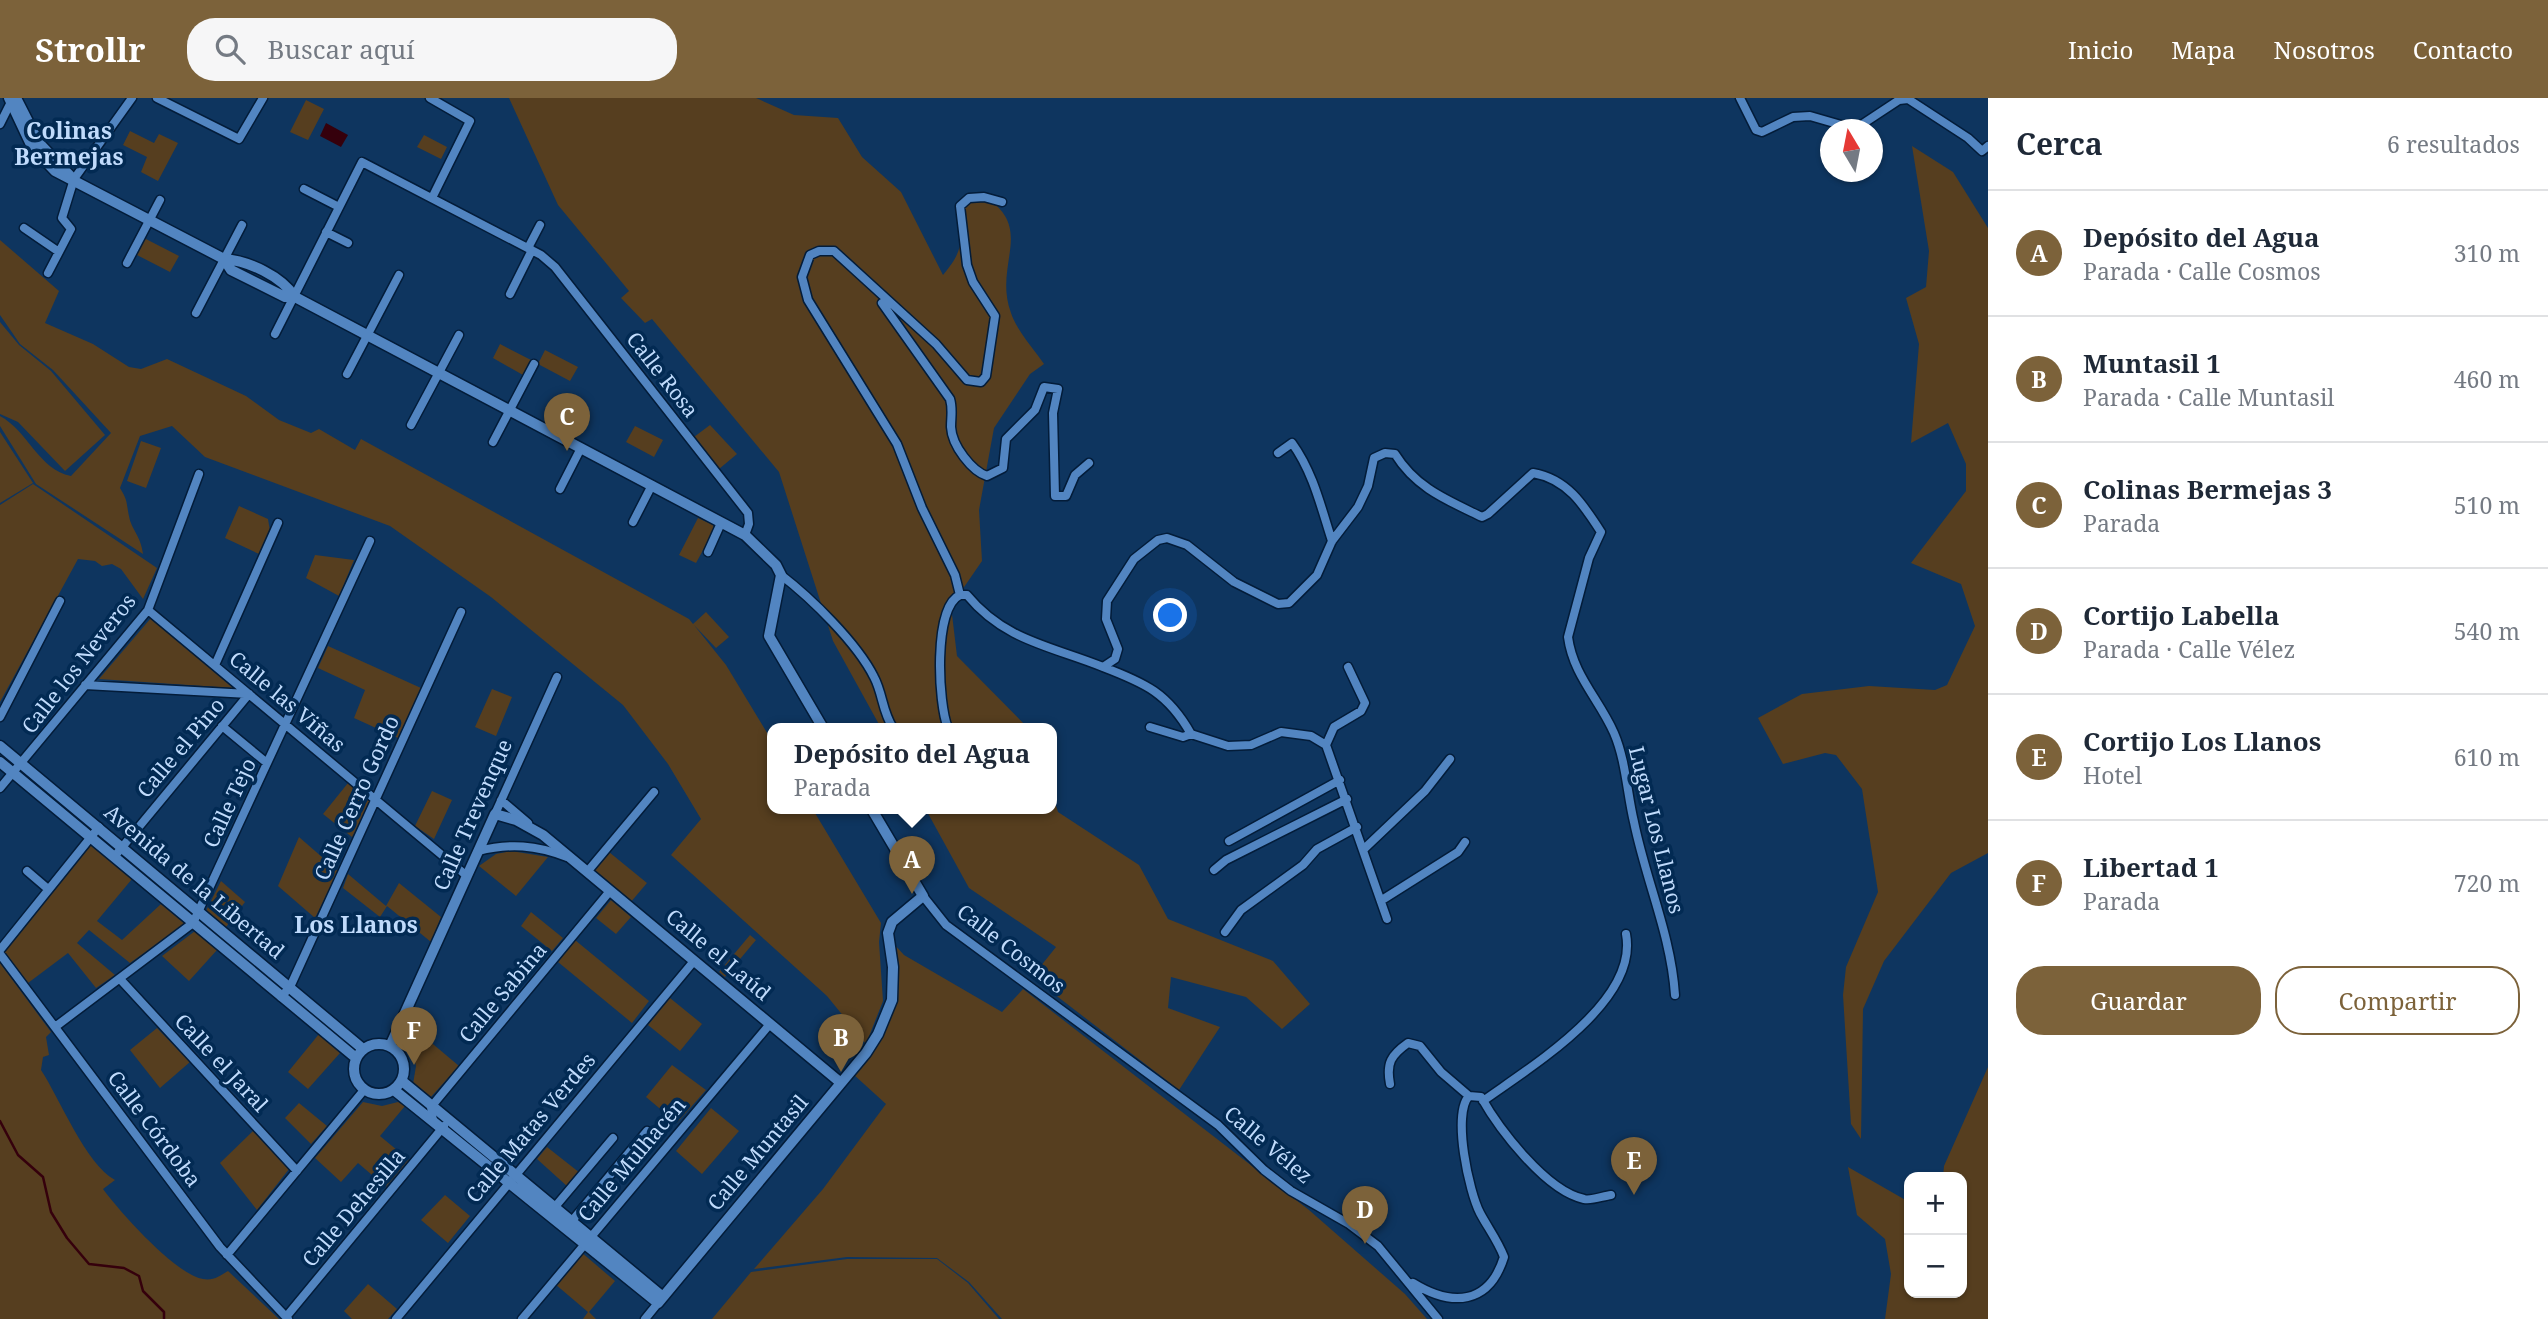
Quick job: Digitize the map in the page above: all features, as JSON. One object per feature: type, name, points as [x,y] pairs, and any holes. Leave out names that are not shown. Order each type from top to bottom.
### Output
[{"type":"street","points":[[48,273],[71,229],[62,218],[74,179],[132,98]]},
{"type":"street","points":[[157,98],[239,139],[264,98]]},
{"type":"street","points":[[430,98],[470,121],[432,198]]},
{"type":"street","points":[[1740,98],[1756,130],[1762,132],[1793,117],[1810,116],[1820,119]]},
{"type":"street","points":[[13,99],[39,143],[74,179],[224,259],[238,260],[286,283],[295,297],[745,535],[776,565],[781,575],[857,648],[874,676],[884,714],[890,723]]},
{"type":"street","points":[[0,124],[13,99]]},
{"type":"street","points":[[1870,119],[1899,100],[1908,99],[1968,138],[1982,151],[1988,146]]},
{"type":"street","name":"Calle Rosa","points":[[339,207],[362,162],[530,249],[555,267],[748,513],[749,524],[745,535]]},
{"type":"street","points":[[275,334],[339,207],[304,189]]},
{"type":"street","points":[[960,595],[955,575],[922,508],[897,444],[846,357],[817,320],[802,277],[810,255],[819,251],[834,251],[872,289],[936,344],[967,380],[981,382],[986,376],[995,316],[973,282],[967,265],[960,206],[969,198],[984,197],[1002,202]]},
{"type":"street","points":[[127,263],[160,200]]},
{"type":"street","points":[[196,313],[242,225]]},
{"type":"street","points":[[510,294],[540,225]]},
{"type":"street","points":[[23,228],[59,252]]},
{"type":"street","points":[[326,232],[348,243]]},
{"type":"street","points":[[347,374],[399,275]]},
{"type":"street","points":[[872,289],[950,399],[954,414],[951,428],[956,443],[975,472],[988,476],[1003,468],[1006,439],[1035,410],[1044,387],[1058,389],[1053,413],[1055,496],[1066,496],[1075,475],[1089,463]]},
{"type":"street","points":[[411,425],[458,335]]},
{"type":"street","points":[[493,442],[534,364]]},
{"type":"street","points":[[1278,453],[1292,443],[1300,454],[1332,541]]},
{"type":"street","points":[[560,489],[582,448]]},
{"type":"street","name":"Lugar Los Llanos","points":[[1103,667],[1115,659],[1118,649],[1106,619],[1107,601],[1133,559],[1158,540],[1167,538],[1187,545],[1234,582],[1278,604],[1289,603],[1317,575],[1332,541],[1358,506],[1368,486],[1374,458],[1385,453],[1395,454],[1414,480],[1451,504],[1482,517],[1533,473],[1560,482],[1582,502],[1601,532],[1589,558],[1568,637],[1573,663],[1613,732],[1620,755],[1634,823],[1673,965],[1675,995]]},
{"type":"street","name":"Calle los Neveros","points":[[0,788],[148,610],[199,474]]},
{"type":"street","points":[[633,522],[652,485]]},
{"type":"street","points":[[215,665],[278,523]]},
{"type":"street","points":[[708,552],[721,523]]},
{"type":"street","name":"Calle Tejo","points":[[55,1027],[195,918],[370,541]]},
{"type":"street","points":[[781,575],[769,636],[820,723]]},
{"type":"street","points":[[946,723],[941,707],[941,654],[948,607],[960,595],[967,595],[996,625],[1023,639],[1147,684],[1181,715],[1191,734]]},
{"type":"street","points":[[0,717],[60,601]]},
{"type":"street","name":"Calle las Viñas","points":[[148,610],[467,876]]},
{"type":"street","name":"Calle Cerro Gordo","points":[[281,997],[290,987],[461,612]]},
{"type":"street","points":[[1326,745],[1334,727],[1362,711],[1365,703],[1348,667]]},
{"type":"street","name":"Calle Trevenque","points":[[390,1046],[557,677]]},
{"type":"street","points":[[85,685],[250,694]]},
{"type":"street","name":"Calle el Pino","points":[[114,857],[250,694]]},
{"type":"street","points":[[222,726],[267,763]]},
{"type":"street","points":[[1150,727],[1183,737],[1191,734],[1228,746],[1251,745],[1281,732],[1311,736],[1326,745],[1357,827],[1387,919]]},
{"type":"street","name":"Avenida de la Libertad","points":[[0,746],[99,827],[281,997],[360,1054]]},
{"type":"street","points":[[1364,848],[1425,791],[1450,759]]},
{"type":"street","name":"Avenida de la Libertad","points":[[0,762],[114,857],[290,987],[360,1054]]},
{"type":"street","points":[[1229,841],[1340,780]]},
{"type":"street","points":[[587,872],[654,792]]},
{"type":"street","points":[[1214,870],[1226,860],[1347,799]]},
{"type":"street","name":"Calle el Laúd","points":[[501,800],[841,1083]]},
{"type":"street","name":"Calle el Laúd","points":[[495,814],[535,830]]},
{"type":"street","name":"Calle Cosmos","points":[[875,814],[923,896],[946,925],[1062,1012]]},
{"type":"street","points":[[0,952],[99,827]]},
{"type":"street","points":[[1225,932],[1241,910],[1303,865],[1317,849],[1357,827]]},
{"type":"street","points":[[1382,900],[1458,852],[1465,842]]},
{"type":"street","name":"Calle el Laúd","points":[[478,851],[498,846],[538,846],[570,858]]},
{"type":"street","points":[[27,872],[48,889]]},
{"type":"street","name":"Calle Sabina","points":[[432,1107],[610,891]]},
{"type":"street","name":"Calle Muntasil","points":[[645,1319],[873,1043],[890,1009],[894,978],[888,933],[891,922],[923,896]]},
{"type":"street","points":[[1483,1101],[1588,1023],[1615,983],[1628,946],[1626,934]]},
{"type":"street","name":"Calle Córdoba","points":[[0,952],[227,1255],[287,1318]]},
{"type":"street","name":"Calle Matas Verdes","points":[[396,1319],[694,961]]},
{"type":"street","name":"Calle el Jaral","points":[[120,979],[297,1171]]},
{"type":"street","name":"Calle Vélez","points":[[1062,1012],[1218,1125],[1264,1170],[1291,1191],[1349,1224],[1378,1246],[1408,1279],[1438,1319]]},
{"type":"street","name":"Calle Mulhacén","points":[[522,1319],[770,1024]]},
{"type":"street","points":[[1390,1084],[1387,1069],[1393,1054],[1408,1043],[1420,1046],[1441,1072],[1469,1096],[1481,1097],[1500,1131],[1529,1162],[1564,1189],[1585,1200],[1611,1195]]},
{"type":"street","points":[[377,1044],[390,1046],[405,1065],[402,1081],[394,1090],[381,1094],[364,1090],[354,1072],[360,1054],[377,1044]]},
{"type":"street","points":[[402,1081],[432,1107],[445,1125],[660,1300]]},
{"type":"street","points":[[227,1255],[364,1090]]},
{"type":"street","points":[[394,1090],[433,1121],[445,1125]]},
{"type":"street","points":[[1408,1279],[1434,1296],[1452,1300],[1472,1296],[1498,1276],[1504,1257],[1494,1233],[1480,1214],[1470,1185],[1461,1122],[1463,1102],[1469,1096]]},
{"type":"street","points":[[432,1107],[433,1121]]},
{"type":"street","name":"Calle Dehesilla","points":[[287,1318],[445,1125]]},
{"type":"street","points":[[571,1222],[647,1131]]},
{"type":"street","points":[[554,1208],[613,1138]]},
{"type":"street","points":[[511,1179],[571,1222],[587,1242]]},
{"type":"shaded area","points":[[509,98],[756,98],[794,115],[838,118],[862,157],[901,192],[943,275],[955,258],[960,244],[958,207],[977,192],[996,205],[1006,218],[1010,232],[1007,295],[1011,313],[1021,333],[1044,364],[1030,374],[994,428],[979,510],[982,561],[951,606],[957,656],[1023,723],[878,723],[833,641],[779,472],[652,319],[645,323],[621,298],[629,291],[558,205]]},
{"type":"shaded area","points":[[306,100],[324,109],[308,140],[290,132]]},
{"type":"shaded area","points":[[326,123],[348,135],[341,147],[320,136]]},
{"type":"shaded area","points":[[130,131],[154,143],[159,134],[178,143],[158,181],[141,172],[147,157],[123,145]]},
{"type":"shaded area","points":[[424,135],[447,147],[441,159],[417,147]]},
{"type":"shaded area","points":[[1912,146],[1953,172],[1988,228],[1988,853],[1951,873],[1884,961],[1863,1009],[1861,1139],[1851,1124],[1843,995],[1846,967],[1878,892],[1862,789],[1836,755],[1825,753],[1783,764],[1758,718],[1802,694],[1869,686],[1935,690],[1947,685],[1975,626],[1961,584],[1911,563],[1966,491],[1966,464],[1948,423],[1911,443],[1919,344],[1906,298],[1926,287],[1929,251]]},
{"type":"shaded area","points":[[144,238],[179,256],[170,272],[135,254]]},
{"type":"shaded area","points":[[0,240],[59,291],[45,323],[93,344],[129,367],[141,369],[167,359],[246,396],[279,420],[311,433],[319,429],[355,450],[361,439],[689,619],[693,624],[706,612],[729,637],[716,648],[694,625],[726,665],[767,733],[767,814],[816,814],[881,923],[879,942],[883,1001],[866,1044],[827,996],[671,855],[701,819],[668,764],[623,705],[491,597],[390,526],[205,457],[172,426],[140,436],[120,488],[143,554],[36,484],[0,426],[0,416],[18,431],[50,466],[71,476],[111,433],[53,370],[20,344],[0,315]]},
{"type":"shaded area","points":[[0,322],[19,345],[51,371],[105,435],[65,471],[18,422],[0,414]]},
{"type":"shaded area","points":[[500,344],[531,360],[523,375],[493,358]]},
{"type":"shaded area","points":[[545,350],[578,367],[570,381],[538,364]]},
{"type":"shaded area","points":[[710,425],[737,454],[719,469],[694,437]]},
{"type":"shaded area","points":[[635,426],[663,440],[654,457],[626,442]]},
{"type":"shaded area","points":[[0,432],[33,483],[0,503]]},
{"type":"shaded area","points":[[141,441],[161,448],[146,488],[127,481]]},
{"type":"shaded area","points":[[33,484],[157,568],[143,599],[121,569],[112,564],[102,566],[95,561],[78,559],[0,702],[0,505]]},
{"type":"shaded area","points":[[239,506],[268,519],[270,531],[259,554],[225,538]]},
{"type":"shaded area","points":[[698,518],[713,525],[714,530],[696,563],[679,555]]},
{"type":"shaded area","points":[[315,555],[354,560],[339,596],[306,578]]},
{"type":"shaded area","points":[[151,618],[233,688],[99,679]]},
{"type":"shaded area","points":[[328,646],[421,688],[398,738],[354,718],[365,690],[318,668]]},
{"type":"shaded area","points":[[492,689],[512,697],[496,736],[475,727]]},
{"type":"shaded area","points":[[348,783],[371,801],[352,837],[323,814]]},
{"type":"shaded area","points":[[432,791],[452,800],[434,839],[415,826]]},
{"type":"shaded area","points":[[1057,809],[1139,865],[1168,919],[1273,961],[1310,1004],[1282,1029],[1246,997],[1171,977],[1168,1008],[1220,1027],[1179,1090],[1032,977],[1056,947],[969,888],[928,814],[1057,814]]},
{"type":"shaded area","points":[[299,837],[338,871],[315,918],[278,886]]},
{"type":"shaded area","points":[[91,845],[132,879],[97,921],[122,940],[161,904],[185,924],[130,963],[89,930],[77,943],[115,975],[96,988],[68,953],[28,983],[4,951]]},
{"type":"shaded area","points":[[511,851],[548,857],[516,896],[479,866],[496,854]]},
{"type":"shaded area","points":[[609,852],[647,883],[630,903],[593,872]]},
{"type":"shaded area","points":[[348,874],[386,906],[399,883],[441,917],[431,942],[387,906],[380,917],[343,888]]},
{"type":"shaded area","points":[[221,881],[245,902],[226,927],[206,911]]},
{"type":"shaded area","points":[[611,900],[631,917],[616,934],[596,918]]},
{"type":"shaded area","points":[[531,912],[563,938],[552,951],[521,926]]},
{"type":"shaded area","points":[[195,931],[217,950],[189,981],[162,956]]},
{"type":"shaded area","points":[[750,935],[756,940],[725,977],[719,972]]},
{"type":"shaded area","points":[[575,940],[649,1001],[632,1023],[558,962]]},
{"type":"shaded area","points":[[893,943],[904,955],[1002,1012],[1023,989],[1309,1210],[1405,1294],[1427,1319],[1002,1319],[969,1282],[937,1258],[847,1257],[754,1269],[823,1189],[886,1104],[853,1074],[877,1043],[891,1013],[896,981]]},
{"type":"shaded area","points":[[0,963],[51,1032],[46,1037],[49,1055],[43,1057],[41,1070],[84,1146],[104,1172],[115,1180],[103,1189],[149,1241],[178,1266],[203,1279],[216,1278],[228,1271],[279,1319],[0,1319]]},
{"type":"shaded area","points":[[670,998],[702,1024],[680,1051],[648,1025]]},
{"type":"shaded area","points":[[157,1028],[190,1062],[160,1088],[130,1050]]},
{"type":"shaded area","points":[[319,1034],[340,1053],[308,1089],[288,1072]]},
{"type":"shaded area","points":[[427,1039],[459,1066],[429,1099],[413,1084],[416,1066],[413,1054]]},
{"type":"shaded area","points":[[672,1065],[706,1090],[677,1123],[646,1097]]},
{"type":"shaded area","points":[[1988,1067],[1988,1319],[1885,1319],[1891,1274],[1885,1239],[1857,1215],[1848,1167],[1904,1199],[1904,1298],[1967,1298],[1967,1172],[1943,1172]]},
{"type":"shaded area","points":[[363,1102],[382,1106],[398,1102],[405,1106],[380,1136],[409,1160],[386,1187],[358,1163],[341,1182],[315,1158]]},
{"type":"shaded area","points":[[299,1103],[327,1126],[311,1144],[285,1118]]},
{"type":"shaded area","points":[[711,1108],[739,1131],[702,1174],[676,1151]]},
{"type":"shaded area","points":[[253,1131],[289,1169],[257,1210],[220,1163]]},
{"type":"shaded area","points":[[547,1147],[580,1173],[568,1187],[537,1159]]},
{"type":"shaded area","points":[[445,1195],[470,1216],[448,1243],[421,1220]]},
{"type":"shaded area","points":[[581,1252],[615,1281],[589,1312],[596,1319],[583,1319],[588,1312],[555,1284]]},
{"type":"shaded area","points":[[847,1259],[937,1259],[968,1283],[999,1319],[712,1319],[751,1272]]},
{"type":"shaded area","points":[[368,1284],[397,1309],[388,1319],[352,1319],[344,1311]]},
{"type":"waterway","points":[[0,1121],[18,1155],[43,1177],[51,1212],[67,1238],[89,1264],[124,1268],[139,1276],[143,1291],[164,1312],[164,1319]]},
{"type":"place","name":"Colinas Bermejas 3","points":[[567,451]]},
{"type":"place","name":"Depósito del Agua","points":[[912,894]]},
{"type":"place","name":"Libertad 1","points":[[414,1065]]},
{"type":"place","name":"Muntasil 1","points":[[841,1072]]},
{"type":"place","name":"Cortijo Los Llanos","points":[[1634,1195]]},
{"type":"place","name":"Cortijo Labella","points":[[1365,1244]]},
{"type":"district","name":"Colinas Bermejas","points":[[69,144]]},
{"type":"district","name":"Los Llanos","points":[[356,925]]}]
